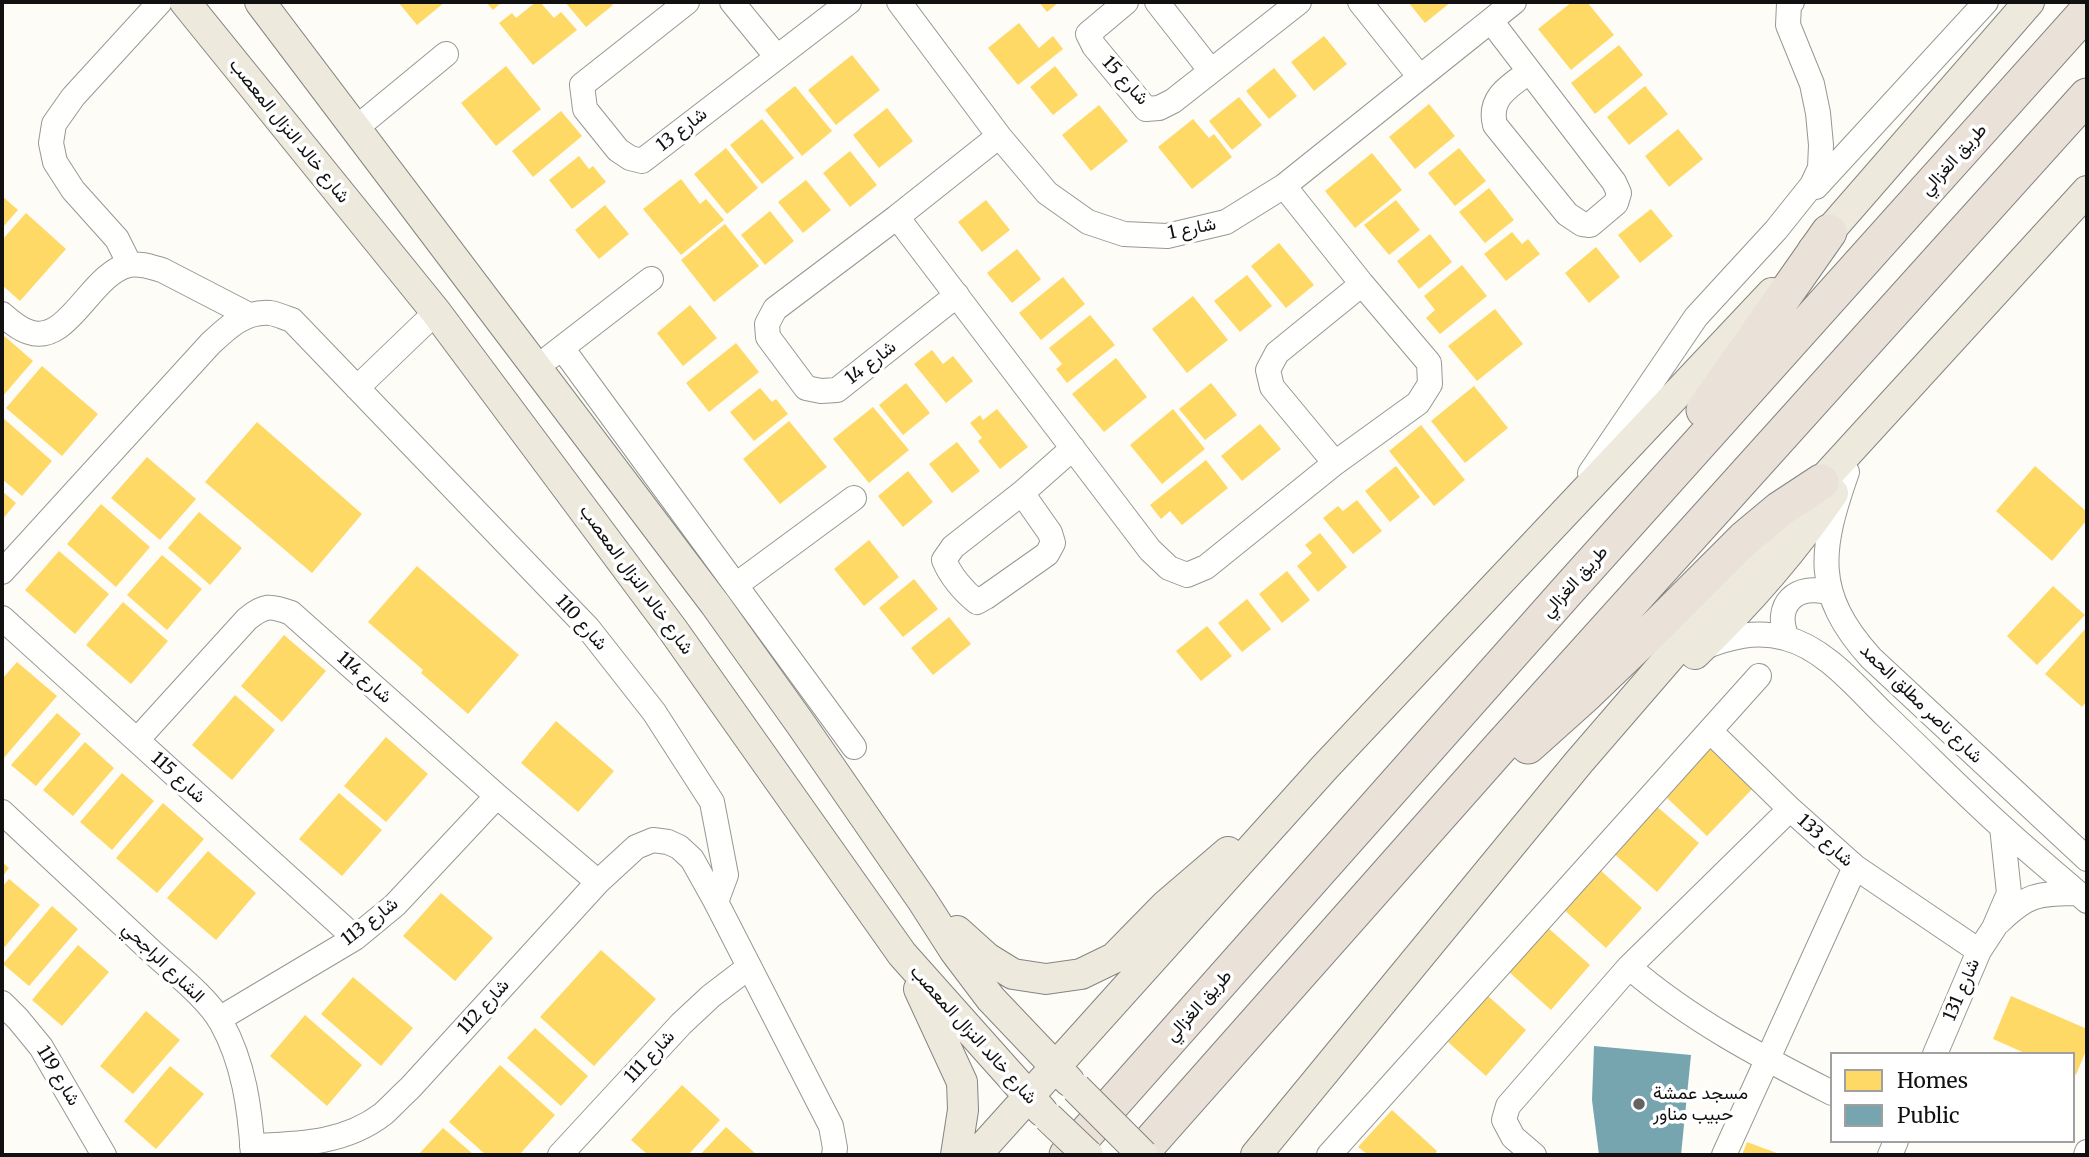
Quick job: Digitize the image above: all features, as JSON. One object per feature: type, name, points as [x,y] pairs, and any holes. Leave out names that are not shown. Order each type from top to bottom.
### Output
[{"type":"highway","name":"طريق الغزالي","points":[[1067,1155],[1567,590],[2087,11]]},
{"type":"highway","points":[[1141,1155],[1408,852],[2087,96]]},
{"type":"highway","points":[[1567,590],[1703,412],[1829,232]]},
{"type":"highway","points":[[1408,852],[1586,694],[1744,539],[1780,509],[1834,477]]},
{"type":"main road","name":"شارع خالد النزال المعصب","points":[[185,2],[436,312],[673,630],[902,954],[1038,1107],[1088,1155]]},
{"type":"main road","points":[[260,2],[715,604],[800,723],[954,950],[991,999],[1141,1155]]},
{"type":"main road","points":[[976,1155],[1038,1107],[1066,1078],[1325,767],[1829,232],[2029,2]]},
{"type":"main road","points":[[1256,1154],[1579,762],[1834,477],[1881,414],[2087,191]]},
{"type":"main road","points":[[1579,762],[1701,648],[1755,593],[1803,535],[1834,477]]},
{"type":"main road","points":[[922,900],[987,958],[1013,974],[1046,979],[1080,974],[1114,958],[1165,906],[1325,767]]},
{"type":"main road","points":[[902,954],[962,1082],[963,1110],[956,1155]]},
{"type":"street","points":[[130,265],[117,239],[67,181],[55,162],[51,143],[54,124],[74,97],[160,2]]},
{"type":"street","points":[[274,2],[299,54]]},
{"type":"street","name":"شارع 13","points":[[687,2],[582,85],[585,109],[618,150],[630,158],[642,161],[849,2]]},
{"type":"street","points":[[732,2],[777,57]]},
{"type":"street","name":"شارع 1","points":[[899,2],[999,136],[1047,193],[1088,222],[1124,234],[1167,236],[1226,222],[1284,186],[1514,2]]},
{"type":"street","name":"شارع 15","points":[[1126,2],[1088,34],[1094,46],[1146,108],[1159,108],[1173,101],[1286,6]]},
{"type":"street","points":[[1157,2],[1211,71]]},
{"type":"street","points":[[1360,2],[1419,76]]},
{"type":"street","points":[[1776,230],[1812,185],[1820,168],[1818,113],[1812,84],[1788,25],[1791,2]]},
{"type":"street","points":[[1563,514],[1696,317],[1986,2]]},
{"type":"street","points":[[1491,21],[1614,182],[1619,193],[1616,202],[1590,225],[1582,224],[1567,214],[1494,125],[1494,103],[1511,85],[1529,72]]},
{"type":"street","points":[[355,129],[446,54]]},
{"type":"street","name":"شارع 14","points":[[957,295],[837,390],[806,388],[768,337],[767,324],[775,309],[897,218],[999,136]]},
{"type":"street","points":[[897,218],[1150,550],[1169,568],[1187,575],[1206,567],[1335,463],[1418,403],[1430,384],[1429,363],[1284,186]]},
{"type":"street","points":[[2,314],[32,334],[54,331],[115,271],[130,265],[146,265],[162,270],[249,315]]},
{"type":"street","points":[[536,368],[651,279]]},
{"type":"street","points":[[1335,463],[1272,387],[1268,370],[1277,353],[1362,284]]},
{"type":"street","points":[[357,388],[436,312]]},
{"type":"street","name":"شارع 110","points":[[249,315],[270,313],[292,320],[588,628],[654,712],[712,803],[726,875],[716,902]]},
{"type":"street","points":[[2,572],[210,344],[231,324],[249,315]]},
{"type":"street","points":[[562,348],[854,747]]},
{"type":"street","points":[[1022,493],[1050,533],[1053,543],[1047,554],[977,602],[948,570],[944,560],[953,548],[1073,448]]},
{"type":"street","name":"شارع ناصر مطلق الحمد","points":[[1834,477],[1826,572],[1830,593],[1846,628],[1871,658],[2087,859]]},
{"type":"street","points":[[736,585],[854,498]]},
{"type":"street","points":[[1787,638],[1782,627],[1782,615],[1787,603],[1806,590],[1818,589],[1830,593]]},
{"type":"street","name":"114 شارع","points":[[136,740],[247,619],[259,609],[274,606],[290,612],[598,882]]},
{"type":"street","name":"شارع 115","points":[[2,618],[355,938]]},
{"type":"street","name":"شارع ناصر مطلق الحمد","points":[[1701,648],[1743,635],[1787,638],[1804,646],[1835,667],[2002,827],[2083,897]]},
{"type":"street","points":[[1329,1155],[1759,677]]},
{"type":"street","points":[[1710,731],[1790,809]]},
{"type":"street","name":"شارع 113","points":[[219,1019],[355,938],[395,905],[497,796]]},
{"type":"street","name":"شارع 133","points":[[1534,1155],[1513,1137],[1504,1120],[1508,1106],[1629,967],[1790,809],[1854,867],[1979,951]]},
{"type":"street","name":"الشارع الراجحي","points":[[2,812],[190,987],[219,1019],[243,1077],[253,1151]]},
{"type":"street","name":"شارع 131","points":[[1936,1052],[1979,951],[1994,928],[2009,893],[2002,827]]},
{"type":"street","name":"شارع 112","points":[[253,1151],[316,1143],[352,1133],[383,1114],[410,1088],[598,882],[636,847],[653,840],[679,847],[691,859],[716,902]]},
{"type":"street","points":[[1724,1155],[1854,867]]},
{"type":"street","name":"شارع 131","points":[[1994,928],[2016,905],[2039,894],[2083,897]]},
{"type":"street","points":[[716,902],[831,1126],[834,1155]]},
{"type":"street","name":"شارع 111","points":[[560,1155],[681,1024],[748,967]]},
{"type":"street","points":[[1629,967],[1660,994],[1769,1060],[1830,1092]]},
{"type":"street","name":"شارع 119","points":[[2,1003],[41,1047],[104,1155]]},
{"type":"building: Homes","points":[[398,2],[445,2],[417,25]]},
{"type":"building: Homes","points":[[486,2],[502,2],[493,10]]},
{"type":"building: Homes","points":[[536,2],[540,2],[554,18],[561,12],[577,30],[533,65],[499,23],[512,13],[516,18]]},
{"type":"building: Homes","points":[[565,2],[610,2],[613,5],[586,27]]},
{"type":"building: Homes","points":[[1039,2],[1059,2],[1047,12]]},
{"type":"building: Homes","points":[[1408,2],[1451,2],[1425,23]]},
{"type":"building: Homes","points":[[1572,2],[1587,2],[1614,35],[1571,70],[1538,29]]},
{"type":"building: Homes","points":[[1019,23],[1039,48],[1053,36],[1063,49],[1018,85],[988,48]]},
{"type":"building: Homes","points":[[1324,36],[1347,64],[1314,91],[1291,62]]},
{"type":"building: Homes","points":[[1619,45],[1643,75],[1595,114],[1571,83]]},
{"type":"building: Homes","points":[[852,55],[880,90],[836,125],[808,90]]},
{"type":"building: Homes","points":[[506,66],[541,109],[496,146],[461,103]]},
{"type":"building: Homes","points":[[1055,66],[1078,95],[1053,115],[1030,87]]},
{"type":"building: Homes","points":[[1274,68],[1297,96],[1269,119],[1246,91]]},
{"type":"building: Homes","points":[[795,86],[832,131],[802,156],[765,110]]},
{"type":"building: Homes","points":[[1645,86],[1668,114],[1629,145],[1607,117]]},
{"type":"building: Homes","points":[[1239,97],[1262,125],[1232,150],[1209,121]]},
{"type":"building: Homes","points":[[1429,104],[1455,136],[1415,169],[1389,137]]},
{"type":"building: Homes","points":[[1099,105],[1128,141],[1091,171],[1062,135]]},
{"type":"building: Homes","points":[[887,108],[913,141],[879,168],[853,135]]},
{"type":"building: Homes","points":[[561,111],[582,136],[533,177],[512,151]]},
{"type":"building: Homes","points":[[762,119],[794,158],[762,184],[730,145]]},
{"type":"building: Homes","points":[[1193,119],[1209,138],[1214,134],[1232,157],[1192,189],[1158,147]]},
{"type":"building: Homes","points":[[1678,129],[1703,159],[1669,187],[1645,156]]},
{"type":"building: Homes","points":[[726,148],[758,188],[727,214],[694,174]]},
{"type":"building: Homes","points":[[1459,148],[1486,181],[1455,206],[1428,173]]},
{"type":"building: Homes","points":[[850,151],[877,185],[850,207],[823,173]]},
{"type":"building: Homes","points":[[1372,153],[1402,190],[1355,228],[1325,191]]},
{"type":"building: Homes","points":[[579,156],[589,169],[593,166],[606,182],[572,209],[549,180]]},
{"type":"building: Homes","points":[[681,179],[700,204],[706,199],[724,220],[681,255],[643,209]]},
{"type":"building: Homes","points":[[806,180],[831,210],[803,233],[778,202]]},
{"type":"building: Homes","points":[[1489,188],[1514,220],[1485,243],[1459,212]]},
{"type":"building: Homes","points":[[2,196],[18,210],[2,228]]},
{"type":"building: Homes","points":[[986,200],[1010,230],[982,252],[958,222]]},
{"type":"building: Homes","points":[[1396,200],[1420,230],[1389,255],[1364,225]]},
{"type":"building: Homes","points":[[605,205],[629,234],[599,259],[575,230]]},
{"type":"building: Homes","points":[[1651,209],[1673,236],[1640,263],[1618,235]]},
{"type":"building: Homes","points":[[770,211],[794,241],[765,265],[741,235]]},
{"type":"building: Homes","points":[[26,213],[66,249],[20,301],[2,285],[2,240]]},
{"type":"building: Homes","points":[[725,224],[759,266],[714,302],[681,260]]},
{"type":"building: Homes","points":[[1512,232],[1522,244],[1528,239],[1540,254],[1506,281],[1484,254]]},
{"type":"building: Homes","points":[[1430,234],[1452,262],[1419,289],[1397,261]]},
{"type":"building: Homes","points":[[1279,243],[1314,285],[1286,308],[1251,266]]},
{"type":"building: Homes","points":[[1596,247],[1620,277],[1589,303],[1565,273]]},
{"type":"building: Homes","points":[[1017,249],[1041,279],[1012,303],[987,273]]},
{"type":"building: Homes","points":[[1462,265],[1487,296],[1440,334],[1426,318],[1435,310],[1424,296]]},
{"type":"building: Homes","points":[[1247,275],[1272,306],[1240,332],[1214,301]]},
{"type":"building: Homes","points":[[1063,277],[1085,304],[1041,340],[1019,313]]},
{"type":"building: Homes","points":[[1193,296],[1228,340],[1187,373],[1152,329]]},
{"type":"building: Homes","points":[[690,305],[717,338],[683,366],[657,333]]},
{"type":"building: Homes","points":[[1495,309],[1523,344],[1477,381],[1448,346]]},
{"type":"building: Homes","points":[[1090,315],[1115,345],[1067,383],[1056,369],[1062,364],[1049,348]]},
{"type":"building: Homes","points":[[2,334],[33,361],[2,397]]},
{"type":"building: Homes","points":[[736,343],[759,372],[709,412],[686,383]]},
{"type":"building: Homes","points":[[932,350],[943,364],[953,356],[973,381],[946,403],[914,364]]},
{"type":"building: Homes","points":[[1116,358],[1147,397],[1104,432],[1072,394]]},
{"type":"building: Homes","points":[[42,366],[98,414],[62,456],[6,408]]},
{"type":"building: Homes","points":[[906,383],[930,413],[903,435],[879,405]]},
{"type":"building: Homes","points":[[1211,383],[1237,415],[1205,440],[1179,409]]},
{"type":"building: Homes","points":[[1474,386],[1508,428],[1465,463],[1431,421]]},
{"type":"building: Homes","points":[[760,388],[772,402],[776,399],[788,414],[754,441],[730,412]]},
{"type":"building: Homes","points":[[873,407],[909,450],[869,483],[833,439]]},
{"type":"building: Homes","points":[[997,409],[1028,447],[1000,469],[978,441],[982,438],[970,423],[980,415],[983,420]]},
{"type":"building: Homes","points":[[1173,409],[1205,449],[1162,484],[1130,445]]},
{"type":"building: Homes","points":[[2,417],[52,461],[22,496],[2,479]]},
{"type":"building: Homes","points":[[789,421],[827,467],[780,504],[743,459]]},
{"type":"building: Homes","points":[[257,422],[362,514],[312,573],[205,482]]},
{"type":"building: Homes","points":[[1260,424],[1281,449],[1242,481],[1221,456]]},
{"type":"building: Homes","points":[[1421,425],[1465,480],[1434,506],[1389,451]]},
{"type":"building: Homes","points":[[957,442],[980,471],[952,493],[929,464]]},
{"type":"building: Homes","points":[[147,457],[196,499],[160,540],[111,498]]},
{"type":"building: Homes","points":[[1206,460],[1228,488],[1182,525],[1170,511],[1161,519],[1150,505]]},
{"type":"building: Homes","points":[[1396,466],[1420,497],[1390,522],[1365,491]]},
{"type":"building: Homes","points":[[2035,466],[2087,512],[2087,520],[2052,561],[1996,511]]},
{"type":"building: Homes","points":[[908,471],[933,502],[903,527],[878,496]]},
{"type":"building: Homes","points":[[2,491],[16,503],[2,520]]},
{"type":"building: Homes","points":[[1357,500],[1382,531],[1353,554],[1323,518],[1338,506],[1343,511]]},
{"type":"building: Homes","points":[[101,504],[150,547],[116,587],[67,544]]},
{"type":"building: Homes","points":[[199,512],[242,548],[210,585],[168,548]]},
{"type":"building: Homes","points":[[1320,533],[1347,567],[1318,592],[1297,566],[1312,553],[1305,545]]},
{"type":"building: Homes","points":[[869,540],[899,577],[864,606],[834,569]]},
{"type":"building: Homes","points":[[59,551],[109,594],[75,634],[25,590]]},
{"type":"building: Homes","points":[[162,555],[202,589],[167,630],[127,595]]},
{"type":"building: Homes","points":[[417,566],[519,655],[468,714],[368,622]]},
{"type":"building: Homes","points":[[1287,571],[1310,600],[1282,623],[1259,594]]},
{"type":"building: Homes","points":[[914,579],[938,609],[903,637],[879,608]]},
{"type":"building: Homes","points":[[2053,586],[2085,615],[2037,665],[2007,636]]},
{"type":"building: Homes","points":[[1247,599],[1271,629],[1242,652],[1218,623]]},
{"type":"building: Homes","points":[[123,602],[168,641],[131,684],[86,645]]},
{"type":"building: Homes","points":[[949,617],[971,644],[933,675],[911,648]]},
{"type":"building: Homes","points":[[1207,626],[1232,656],[1201,681],[1176,651]]},
{"type":"building: Homes","points":[[2087,627],[2087,701],[2082,707],[2045,674]]},
{"type":"building: Homes","points":[[284,635],[326,671],[282,722],[241,686]]},
{"type":"building: Homes","points":[[17,662],[57,696],[2,760],[2,679]]},
{"type":"building: Homes","points":[[235,695],[275,730],[232,780],[192,745]]},
{"type":"building: Homes","points":[[57,713],[81,734],[36,786],[11,765]]},
{"type":"building: Homes","points":[[556,721],[614,771],[578,812],[521,763]]},
{"type":"building: Homes","points":[[386,737],[428,774],[386,822],[344,786]]},
{"type":"building: Homes","points":[[85,742],[114,768],[73,816],[43,790]]},
{"type":"building: Homes","points":[[1712,744],[1756,785],[1707,836],[1664,795]]},
{"type":"building: Homes","points":[[122,773],[154,801],[112,850],[80,822]]},
{"type":"building: Homes","points":[[339,793],[382,830],[342,876],[299,839]]},
{"type":"building: Homes","points":[[163,803],[204,839],[157,893],[116,858]]},
{"type":"building: Homes","points":[[1654,804],[1699,843],[1657,892],[1612,852]]},
{"type":"building: Homes","points":[[208,851],[256,893],[216,940],[167,898]]},
{"type":"building: Homes","points":[[2,862],[9,868],[2,877]]},
{"type":"building: Homes","points":[[1599,869],[1642,908],[1606,948],[1563,909]]},
{"type":"building: Homes","points":[[9,879],[40,905],[2,950],[2,887]]},
{"type":"building: Homes","points":[[441,893],[493,938],[455,981],[403,936]]},
{"type":"building: Homes","points":[[52,906],[78,929],[29,986],[3,964]]},
{"type":"building: Homes","points":[[1547,927],[1590,965],[1551,1010],[1508,971]]},
{"type":"building: Homes","points":[[78,945],[109,972],[62,1026],[32,1000]]},
{"type":"building: Homes","points":[[601,950],[656,999],[594,1066],[540,1017]]},
{"type":"building: Homes","points":[[353,977],[413,1028],[381,1066],[321,1014]]},
{"type":"building: Homes","points":[[1488,996],[1526,1030],[1486,1076],[1448,1042]]},
{"type":"building: Homes","points":[[2011,996],[2087,1029],[2087,1048],[2076,1075],[2075,1052],[2022,1052],[1993,1039]]},
{"type":"building: Homes","points":[[146,1011],[180,1040],[133,1094],[100,1066]]},
{"type":"building: Homes","points":[[305,1015],[362,1065],[327,1106],[270,1056]]},
{"type":"building: Homes","points":[[535,1028],[588,1076],[561,1106],[507,1058]]},
{"type":"building: Homes","points":[[500,1065],[555,1115],[519,1155],[486,1155],[449,1122]]},
{"type":"building: Homes","points":[[170,1066],[204,1094],[156,1149],[124,1121]]},
{"type":"building: Homes","points":[[682,1085],[720,1120],[688,1155],[648,1155],[631,1140]]},
{"type":"building: Homes","points":[[1392,1110],[1437,1151],[1434,1155],[1368,1155],[1358,1147]]},
{"type":"building: Homes","points":[[726,1127],[757,1155],[700,1155]]},
{"type":"building: Homes","points":[[443,1128],[474,1155],[418,1155]]},
{"type":"building: Homes","points":[[1747,1142],[1782,1155],[1742,1155]]},
{"type":"building: Public","name":"مسجد عمشة حبيب مناور","points":[[1594,1046],[1691,1055],[1681,1155],[1599,1155],[1592,1100]]},
{"type":"place","name":"مسجد عمشة حبيب مناور","points":[[1639,1104]]}]
